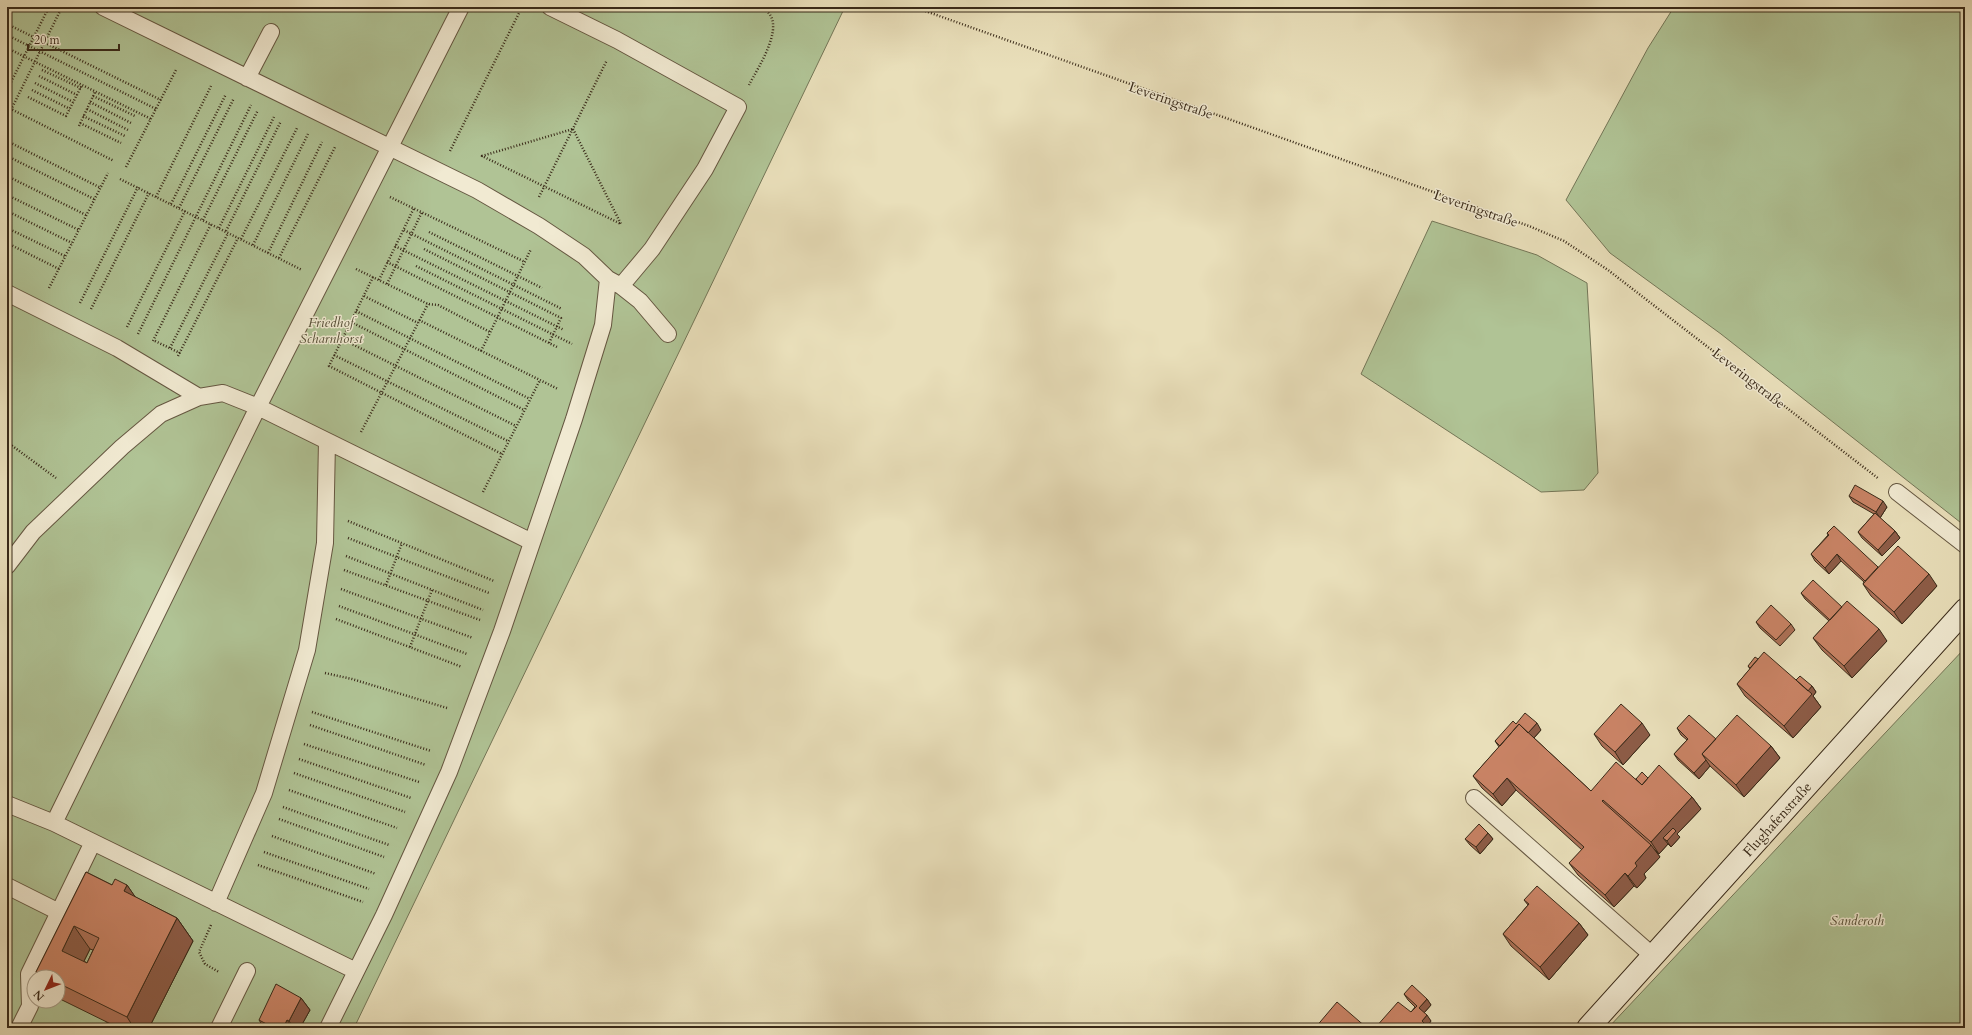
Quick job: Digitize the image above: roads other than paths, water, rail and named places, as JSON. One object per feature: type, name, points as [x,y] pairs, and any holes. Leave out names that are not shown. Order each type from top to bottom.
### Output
[{"type":"main road","name":"Flughafenstraße","points":[[1588,1028],[1965,610]]},
{"type":"lane","points":[[104,7],[339,124],[476,190],[528,219],[584,256],[614,282],[640,301],[668,334]]},
{"type":"lane","points":[[54,823],[258,407],[388,148],[461,7]]},
{"type":"lane","points":[[328,1028],[399,883],[452,766],[514,596],[580,400],[596,350],[614,282],[652,249],[705,169],[738,107],[617,40],[550,7]]},
{"type":"lane","points":[[243,76],[270,32]]},
{"type":"lane","points":[[7,293],[122,351],[199,397]]},
{"type":"lane","points":[[7,566],[33,532],[122,447],[161,414],[199,397],[224,393],[258,407],[532,542]]},
{"type":"lane","points":[[218,904],[268,782],[307,650],[323,555],[326,511],[327,441]]},
{"type":"lane","points":[[1897,492],[1965,545]]},
{"type":"lane","points":[[1474,798],[1653,956]]},
{"type":"lane","points":[[7,804],[54,823],[356,971]]},
{"type":"lane","points":[[19,1028],[30,1006],[29,974],[93,842]]},
{"type":"lane","points":[[7,886],[59,912]]},
{"type":"lane","points":[[219,1028],[244,977]]},
{"type":"park label","name":"Friedhof Scharnhorst","points":[[331,330]]},
{"type":"park label","name":"Sanderoth","points":[[1857,920]]}]
